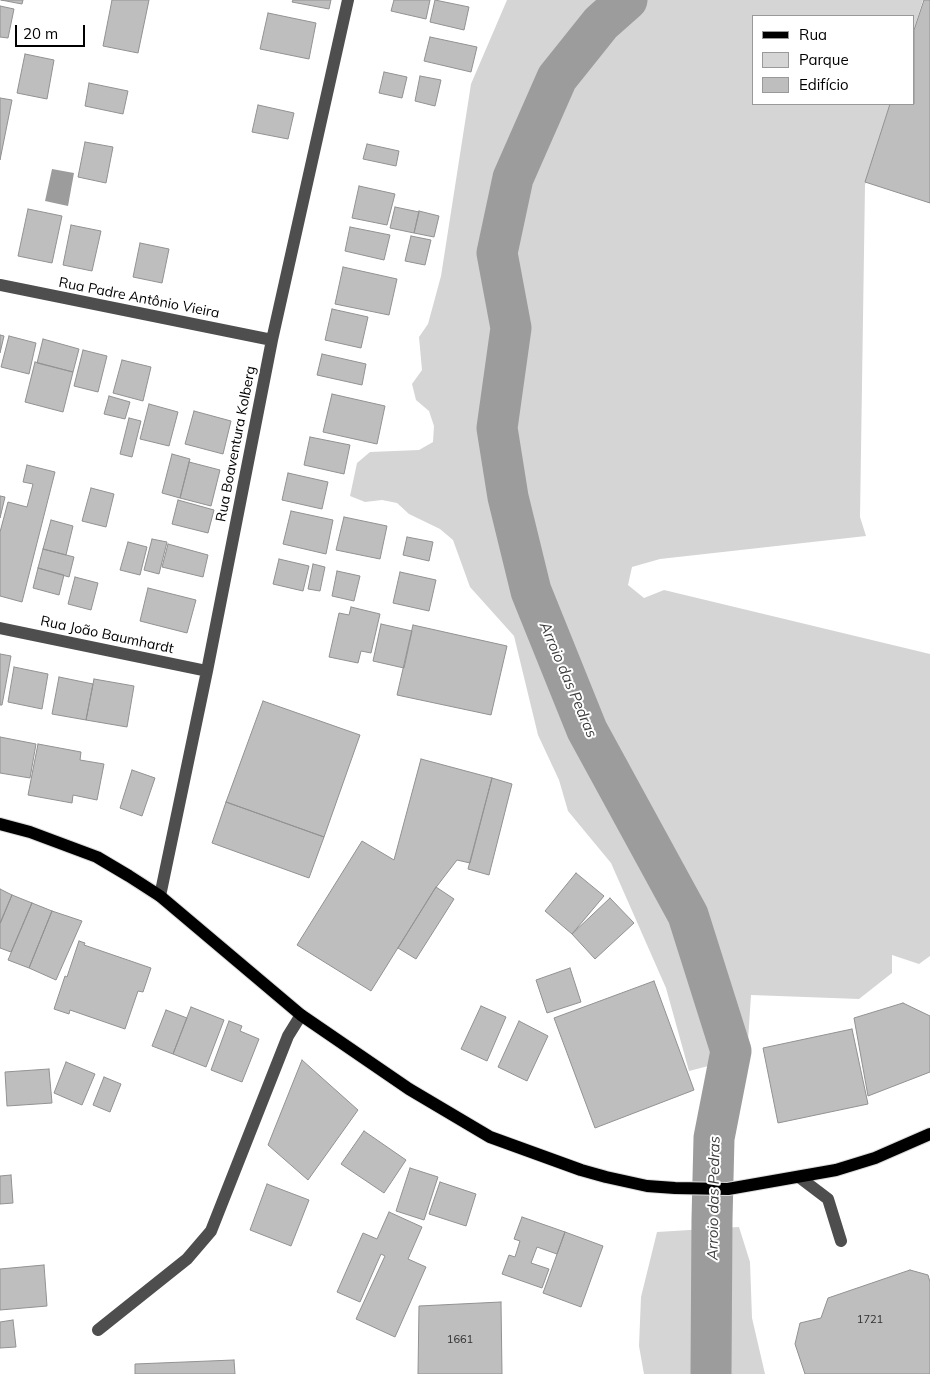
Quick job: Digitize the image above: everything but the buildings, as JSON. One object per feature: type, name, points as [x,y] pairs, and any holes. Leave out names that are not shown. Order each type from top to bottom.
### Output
[{"type":"main road","points":[[0,824],[30,832],[97,857],[160,896],[301,1015],[409,1089],[490,1136],[606,1177],[634,1184],[728,1190],[836,1170],[875,1158],[930,1134]]},
{"type":"street","name":"Rua Boaventura Kolberg","points":[[160,896],[272,340],[348,0]]},
{"type":"street","name":"Rua Padre Antônio Vieira","points":[[0,285],[272,340]]},
{"type":"street","name":"Rua João Baumhardt","points":[[0,628],[207,670]]},
{"type":"street","points":[[98,1330],[187,1260],[211,1231],[288,1036],[301,1015]]},
{"type":"street","points":[[800,1177],[828,1198],[841,1240]]},
{"type":"green space","points":[[507,0],[923,0],[915,26],[915,15],[752,15],[752,105],[890,105],[865,185],[860,517],[866,536],[660,559],[632,567],[628,585],[644,598],[664,590],[930,654],[930,956],[919,964],[892,955],[892,973],[859,999],[751,995],[747,1056],[689,1071],[666,988],[611,863],[568,811],[559,780],[538,735],[514,636],[470,587],[453,540],[440,529],[409,514],[397,503],[382,500],[365,502],[350,496],[357,463],[370,452],[419,450],[433,442],[434,426],[429,411],[416,400],[412,384],[422,370],[419,337],[428,324],[441,276],[471,84]]},
{"type":"green space","points":[[739,1227],[750,1262],[752,1318],[765,1374],[644,1374],[639,1346],[641,1297],[657,1232]]},
{"type":"shaded area","points":[[52,169],[74,173],[68,206],[45,201]]},
{"type":"waterway","name":"Arroio das Pedras","points":[[627,0],[601,23],[557,78],[513,178],[497,253],[511,328],[497,428],[508,497],[531,591],[587,730],[688,915],[731,1051],[714,1138],[711,1374]]}]
